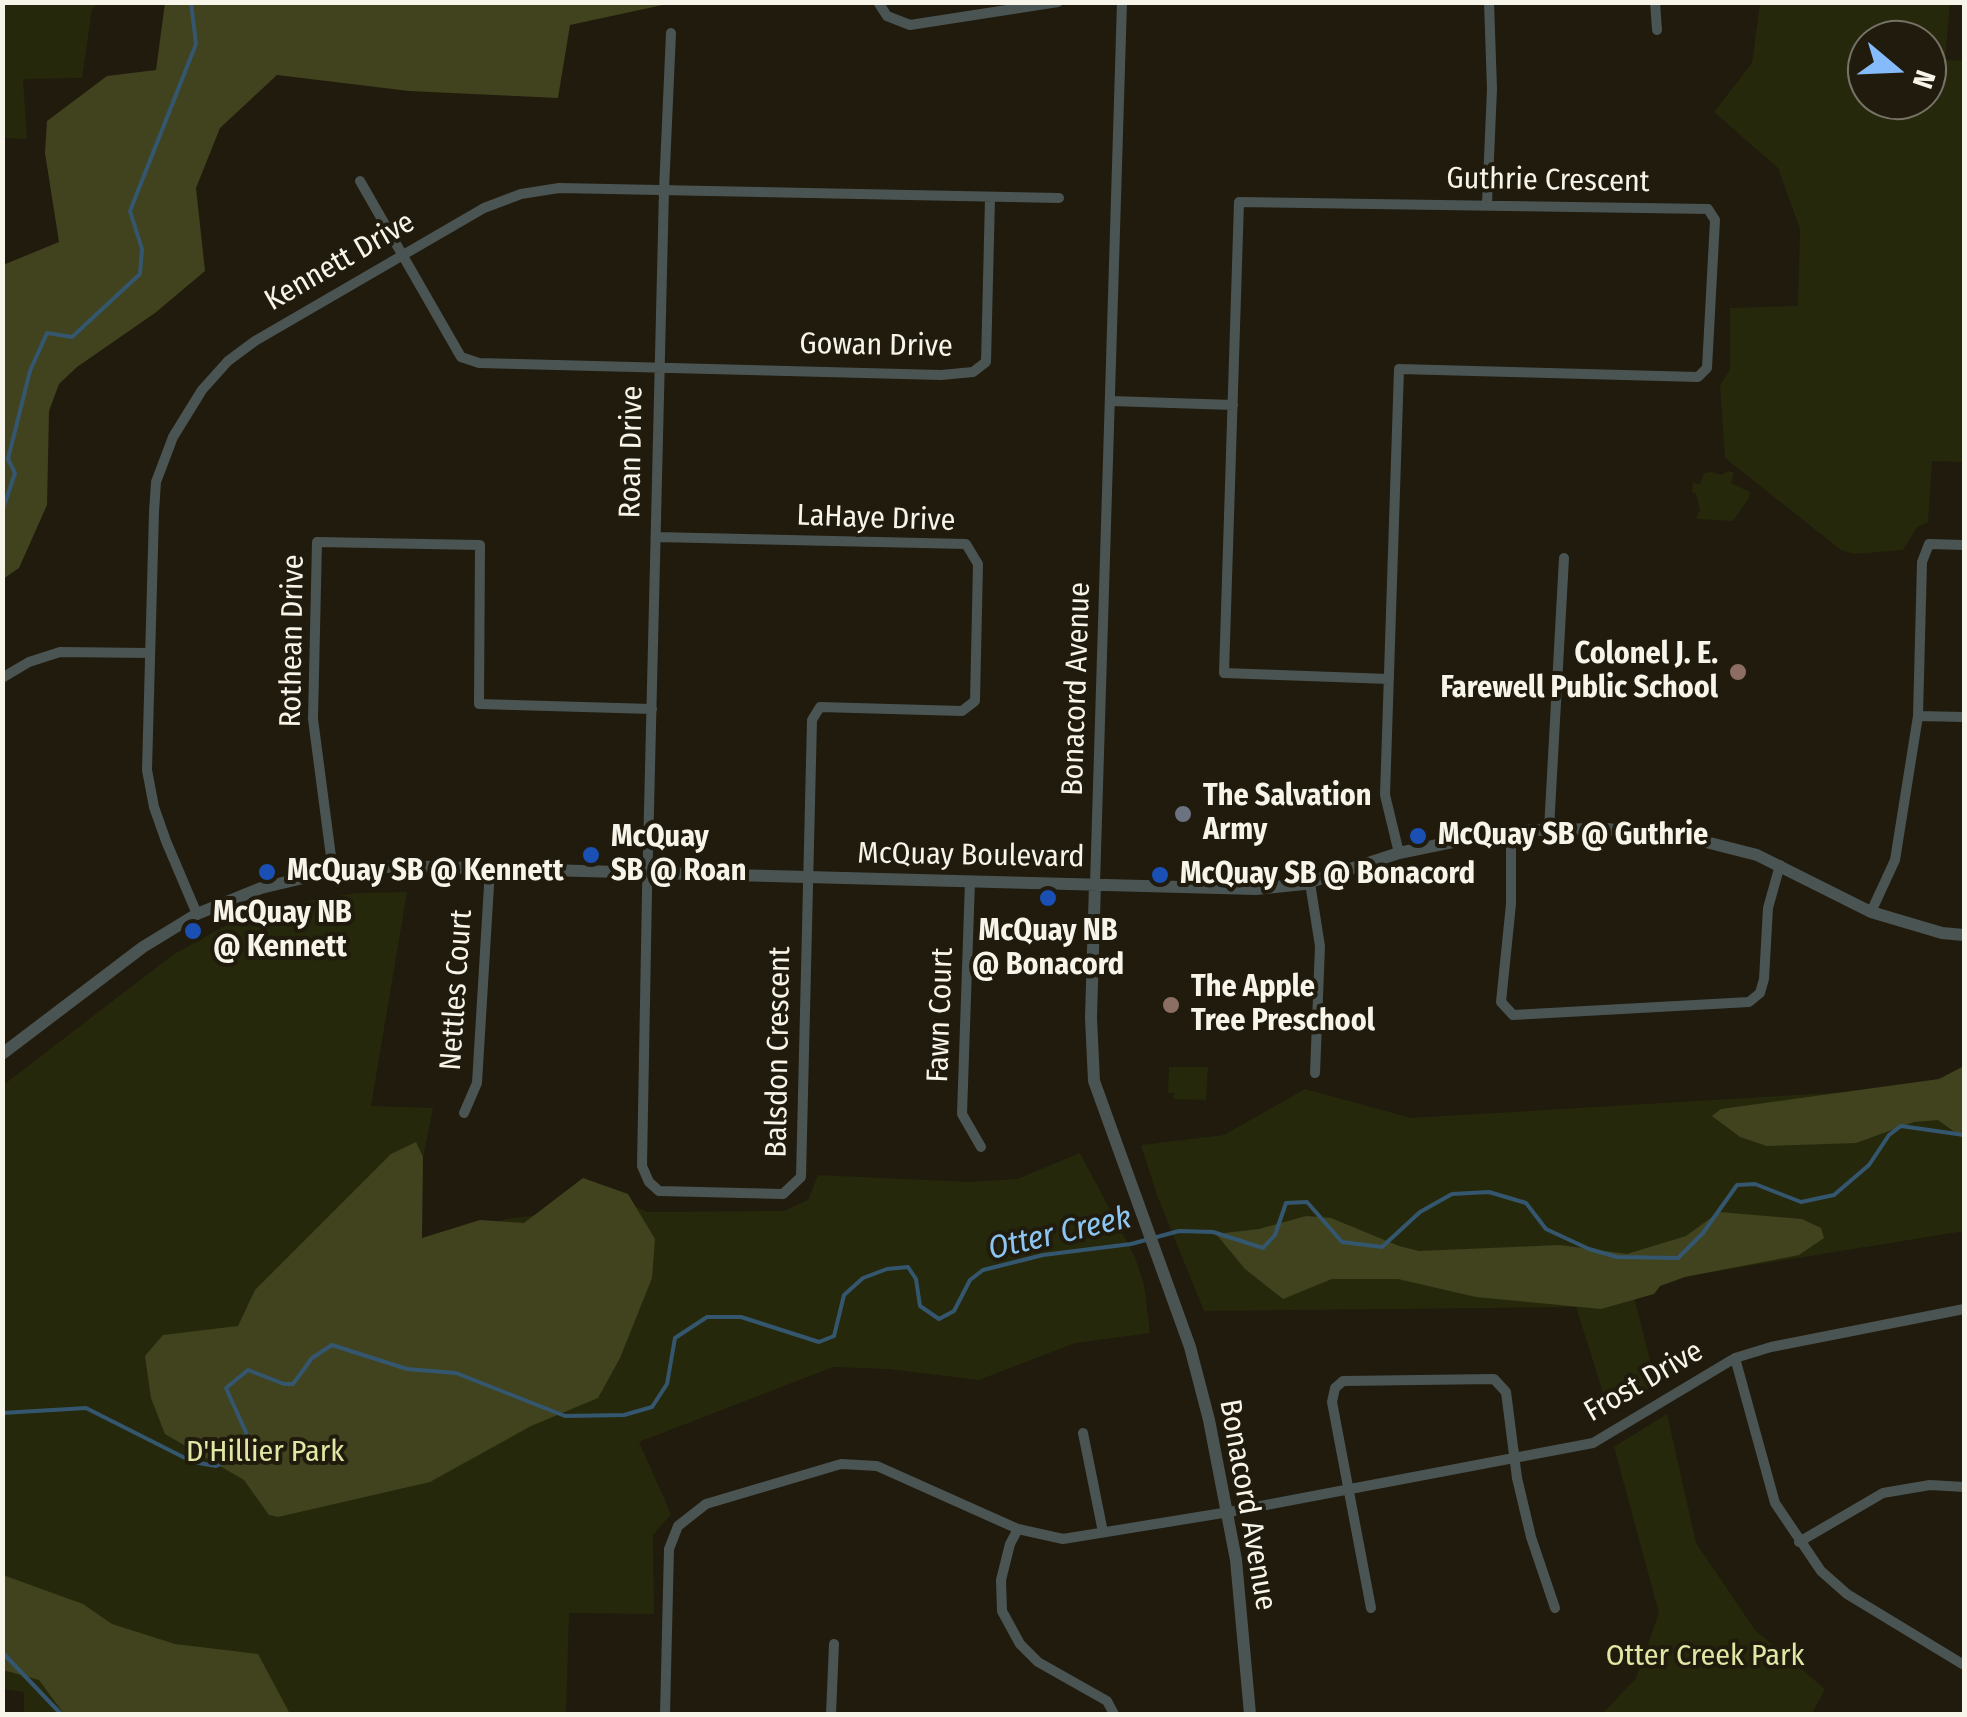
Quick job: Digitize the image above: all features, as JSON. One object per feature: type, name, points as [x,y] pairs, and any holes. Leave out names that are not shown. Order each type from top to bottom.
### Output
[{"type":"street","points":[[878,2],[887,16],[910,25],[1058,2]]},
{"type":"street","name":"Bonacord Avenue","points":[[1122,2],[1091,1018],[1094,1081],[1190,1347],[1228,1512],[1250,1714]]},
{"type":"street","points":[[1487,204],[1492,89],[1489,2]]},
{"type":"street","points":[[1655,2],[1657,30]]},
{"type":"street","name":"Roan Drive","points":[[648,873],[671,33]]},
{"type":"street","points":[[360,181],[461,358],[480,362],[659,366]]},
{"type":"street","name":"Kennett Drive","points":[[197,914],[166,841],[147,770],[156,482],[186,412],[228,361],[255,341],[484,208],[520,194],[560,188],[1060,198]]},
{"type":"street","name":"Gowan Drive","points":[[659,366],[941,375],[973,372],[986,362],[990,198]]},
{"type":"street","name":"Guthrie Crescent","points":[[1388,679],[1224,673],[1239,202],[1708,210],[1715,220],[1707,368],[1698,376],[1399,368],[1385,794],[1399,853]]},
{"type":"street","points":[[1111,401],[1233,404]]},
{"type":"street","name":"LaHaye Drive","points":[[656,536],[966,544],[978,564],[975,700],[962,710],[820,707],[812,720],[808,876]]},
{"type":"street","name":"Rothean Drive","points":[[333,872],[312,719],[317,542],[480,545],[479,704],[652,708]]},
{"type":"street","points":[[1870,912],[1894,860],[1918,716],[1922,562],[1929,544],[1964,545]]},
{"type":"street","points":[[1548,829],[1564,558]]},
{"type":"street","points":[[2,678],[29,662],[60,652],[150,653]]},
{"type":"street","points":[[1918,716],[1964,717]]},
{"type":"street","name":"McQuay Boulevard","points":[[2,1054],[142,946],[197,914],[262,888],[333,872],[396,866],[1256,889],[1310,882],[1399,853],[1511,832],[1548,829],[1662,834],[1731,848],[1780,865],[1870,912],[1942,933],[1964,935]]},
{"type":"street","points":[[1511,832],[1511,904],[1501,1002],[1513,1016],[1749,1002],[1760,994],[1764,979],[1768,908],[1780,865]]},
{"type":"street","name":"Nettles Court","points":[[464,1113],[477,1083],[490,869]]},
{"type":"street","name":"Balsdon Crescent","points":[[648,873],[642,1166],[649,1182],[659,1191],[784,1194],[800,1177],[808,876]]},
{"type":"street","name":"Fawn Court","points":[[970,880],[962,1114],[981,1146]]},
{"type":"street","points":[[1310,882],[1320,946],[1315,1073]]},
{"type":"street","name":"Frost Drive","points":[[664,1714],[669,1549],[678,1526],[706,1504],[841,1464],[877,1466],[1018,1529],[1063,1539],[1593,1443],[1736,1358],[1771,1347],[1964,1309]]},
{"type":"street","points":[[1736,1358],[1776,1503],[1799,1542],[1821,1571],[1847,1594],[1964,1665]]},
{"type":"street","points":[[1371,1608],[1332,1402],[1336,1388],[1344,1382],[1494,1379],[1506,1392],[1514,1459],[1531,1538],[1555,1608]]},
{"type":"street","points":[[1083,1433],[1102,1532]]},
{"type":"street","points":[[1799,1542],[1883,1493],[1930,1485],[1964,1487]]},
{"type":"street","points":[[1018,1529],[1001,1580],[1002,1611],[1020,1644],[1038,1662],[1107,1701],[1114,1714]]},
{"type":"street","points":[[831,1714],[834,1644]]},
{"type":"green space","points":[[2,3],[98,3],[92,9],[82,78],[23,79],[27,139],[3,138]]},
{"type":"green space","points":[[165,3],[672,3],[570,25],[558,98],[409,91],[277,75],[220,128],[196,188],[205,271],[59,384],[49,411],[47,505],[19,568],[3,579],[3,265],[59,242],[45,153],[47,121],[107,76],[156,70]]},
{"type":"green space","points":[[1760,3],[1950,3],[1947,37],[1947,20],[1847,20],[1847,120],[1947,120],[1947,60],[1964,61],[1964,462],[1932,461],[1928,522],[1917,527],[1903,550],[1854,554],[1841,550],[1725,458],[1720,385],[1730,370],[1730,308],[1798,306],[1800,229],[1778,168],[1714,112],[1752,63]]},
{"type":"green space","points":[[1704,473],[1721,475],[1734,473],[1731,483],[1750,492],[1749,498],[1733,521],[1696,518],[1700,511],[1696,493],[1692,492],[1693,483],[1700,484]]},
{"type":"green space","name":"D'Hillier Park","points":[[407,892],[371,1106],[433,1108],[408,1233],[437,1245],[506,1219],[630,1204],[647,1212],[784,1211],[808,1200],[818,1175],[969,1182],[1017,1179],[1080,1153],[1135,1257],[1144,1285],[1150,1333],[1075,1343],[979,1380],[833,1367],[639,1442],[671,1514],[653,1535],[654,1614],[569,1613],[566,1714],[24,1714],[24,1692],[2,1689],[2,1086],[174,954],[225,926],[306,901],[357,893]]},
{"type":"green space","points":[[1964,1066],[1964,1139],[1938,1120],[1914,1122],[1856,1143],[1767,1146],[1740,1137],[1712,1116],[1721,1109],[1939,1079]]},
{"type":"green space","points":[[1169,1067],[1208,1067],[1206,1100],[1174,1099],[1174,1093],[1168,1093]]},
{"type":"green space","points":[[1964,1080],[1964,1231],[1631,1285],[1656,1385],[1609,1411],[1576,1307],[1204,1311],[1141,1145],[1224,1135],[1305,1089],[1411,1118],[1948,1086]]},
{"type":"green space","points":[[416,1142],[423,1157],[422,1238],[480,1220],[524,1223],[583,1178],[628,1194],[655,1239],[652,1278],[620,1358],[598,1398],[531,1426],[430,1482],[278,1517],[269,1515],[244,1480],[165,1434],[151,1398],[145,1356],[163,1335],[238,1326],[255,1290],[391,1154]]},
{"type":"green space","points":[[1719,1212],[1802,1219],[1821,1228],[1824,1238],[1799,1255],[1685,1277],[1660,1286],[1654,1294],[1601,1309],[1476,1297],[1398,1279],[1332,1279],[1283,1299],[1245,1269],[1216,1234],[1259,1229],[1306,1216],[1331,1218],[1419,1251],[1560,1245],[1627,1254],[1686,1236]]},
{"type":"green space","name":"Otter Creek Park","points":[[1667,1414],[1696,1543],[1755,1630],[1825,1689],[1812,1714],[1602,1714],[1636,1678],[1659,1613],[1614,1447]]},
{"type":"green space","points":[[3,1575],[83,1604],[112,1624],[175,1644],[258,1654],[290,1714],[64,1714],[39,1680],[3,1670]]},
{"type":"waterway","points":[[2,512],[15,473],[8,459],[30,371],[47,333],[72,337],[140,274],[142,249],[130,211],[196,44],[191,2]]},
{"type":"waterway","name":"Otter Creek","points":[[2,1413],[86,1408],[193,1462],[216,1466],[239,1456],[248,1437],[226,1388],[248,1370],[293,1384],[312,1358],[332,1345],[407,1369],[456,1373],[565,1416],[624,1415],[652,1407],[667,1384],[675,1338],[707,1317],[741,1317],[819,1342],[834,1336],[844,1295],[863,1278],[887,1269],[908,1267],[916,1279],[920,1306],[939,1319],[954,1311],[970,1280],[983,1270],[1043,1255],[1131,1244],[1179,1231],[1213,1232],[1263,1248],[1275,1235],[1286,1203],[1307,1202],[1342,1242],[1382,1247],[1420,1212],[1452,1194],[1489,1192],[1526,1203],[1546,1229],[1589,1249],[1617,1257],[1678,1258],[1703,1233],[1737,1185],[1755,1184],[1801,1202],[1834,1195],[1869,1165],[1889,1135],[1901,1126],[1964,1135]]},
{"type":"waterway","points":[[2,1652],[61,1714]]},
{"type":"place","name":"Colonel J. E. Farewell Public School","points":[[1738,672]]},
{"type":"place","name":"The Salvation Army","points":[[1183,814]]},
{"type":"place","name":"McQuay SB @ Guthrie","points":[[1418,836]]},
{"type":"place","name":"McQuay SB @ Roan","points":[[591,855]]},
{"type":"place","name":"McQuay SB @ Kennett","points":[[267,872]]},
{"type":"place","name":"McQuay SB @ Bonacord","points":[[1160,875]]},
{"type":"place","name":"McQuay NB @ Bonacord","points":[[1048,898]]},
{"type":"place","name":"McQuay NB @ Kennett","points":[[193,931]]},
{"type":"place","name":"The Apple Tree Preschool","points":[[1171,1005]]}]
